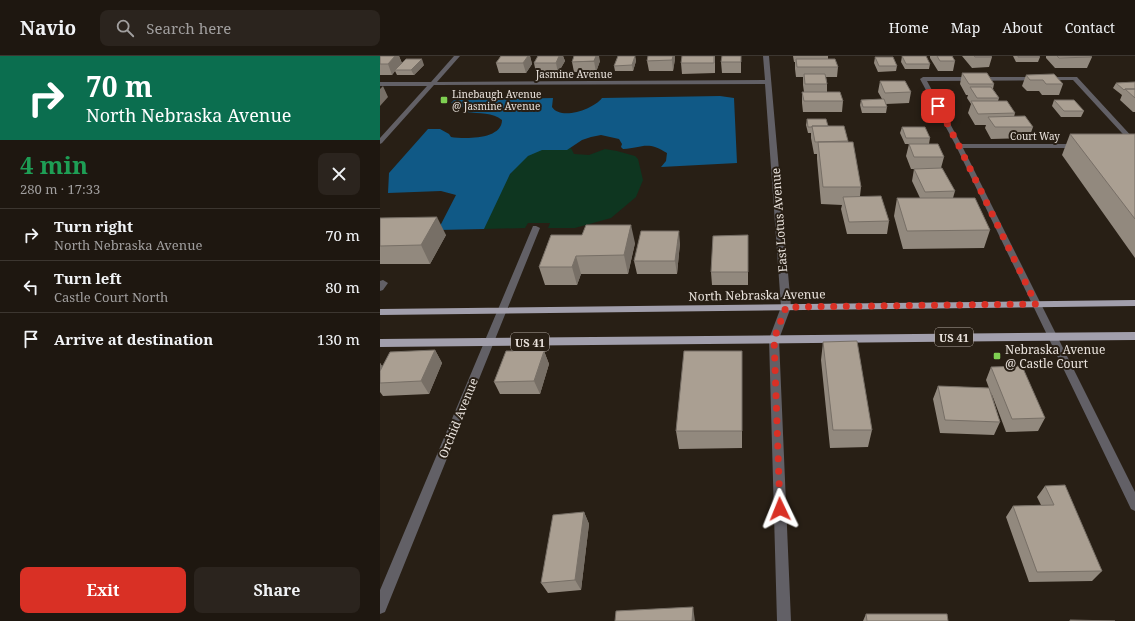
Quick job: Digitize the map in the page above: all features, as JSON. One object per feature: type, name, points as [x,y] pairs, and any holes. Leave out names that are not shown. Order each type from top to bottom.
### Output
[{"type":"main road","name":"North Nebraska Avenue","points":[[380,312],[1135,304]]},
{"type":"main road","name":"US 41","points":[[380,343],[1135,336]]},
{"type":"street","points":[[380,142],[457,56]]},
{"type":"street","name":"East Lotus Avenue","points":[[766,56],[786,307],[774,339],[784,621]]},
{"type":"street","points":[[1135,145],[1075,78],[923,79],[959,146],[1135,505]]},
{"type":"street","name":"Jasmine Avenue","points":[[380,84],[768,82]]},
{"type":"street","points":[[1127,146],[1135,145]]},
{"type":"street","name":"Court Way","points":[[959,146],[1087,146]]},
{"type":"street","name":"Orchid Avenue","points":[[380,607],[536,228]]},
{"type":"street","points":[[380,284],[383,284],[380,288]]},
{"type":"green space","points":[[571,148],[574,154],[589,155],[605,149],[635,156],[638,159],[643,180],[636,197],[611,218],[575,228],[548,228],[550,223],[528,223],[525,228],[484,229],[505,183],[520,163],[529,155],[540,150],[564,150]]},
{"type":"water","points":[[720,96],[734,98],[737,163],[661,167],[666,161],[667,153],[660,149],[645,146],[623,149],[619,139],[601,135],[591,137],[582,140],[567,150],[542,150],[528,156],[510,174],[484,229],[438,230],[456,195],[441,191],[388,193],[389,173],[428,129],[440,129],[449,134],[451,137],[473,138],[489,135],[500,127],[502,120],[498,117],[490,114],[467,112],[468,109],[451,103],[454,100],[553,98],[552,107],[556,111],[570,113],[592,106],[602,98]]},
{"type":"building","points":[[380,56],[395,56],[388,64],[380,64]]},
{"type":"building","points":[[501,56],[528,56],[523,63],[496,63]]},
{"type":"building","points":[[538,56],[559,56],[556,63],[534,63]]},
{"type":"building","points":[[574,56],[596,56],[594,61],[572,62]]},
{"type":"building","points":[[618,56],[635,56],[632,65],[614,66]]},
{"type":"building","points":[[648,56],[673,56],[672,60],[647,61]]},
{"type":"building","points":[[682,56],[714,56],[714,63],[681,63]]},
{"type":"building","points":[[722,56],[741,56],[741,62],[721,62]]},
{"type":"building","points":[[902,56],[926,56],[930,64],[906,64]]},
{"type":"building","points":[[937,56],[952,56],[955,61],[940,61]]},
{"type":"building","points":[[974,56],[991,56],[992,57],[975,57]]},
{"type":"building","points":[[1039,56],[1040,57],[1018,57]]},
{"type":"building","points":[[1057,56],[1090,56],[1092,57],[1059,58]]},
{"type":"building","points":[[875,57],[893,57],[897,66],[879,66]]},
{"type":"building","points":[[406,59],[422,59],[411,70],[395,70]]},
{"type":"building","points":[[796,59],[835,59],[838,67],[797,67]]},
{"type":"building","points":[[962,73],[987,73],[994,84],[969,84]]},
{"type":"building","points":[[804,74],[825,74],[827,84],[805,84]]},
{"type":"building","points":[[1054,74],[1063,84],[1046,84],[1043,80],[1030,80],[1026,75]]},
{"type":"building","points":[[880,81],[905,81],[911,92],[885,93]]},
{"type":"building","points":[[1135,82],[1135,89],[1124,90],[1116,83]]},
{"type":"building","points":[[970,87],[991,87],[999,98],[977,98]]},
{"type":"building","points":[[1125,89],[1135,89],[1135,98]]},
{"type":"building","points":[[802,92],[840,92],[843,101],[804,101]]},
{"type":"building","points":[[884,99],[887,107],[863,107],[861,100]]},
{"type":"building","points":[[1054,100],[1074,100],[1084,111],[1064,111]]},
{"type":"building","points":[[971,101],[1007,101],[1015,113],[978,114]]},
{"type":"building","points":[[1025,116],[1033,127],[995,127],[988,117]]},
{"type":"building","points":[[807,119],[826,119],[828,126],[808,127]]},
{"type":"building","points":[[812,126],[844,126],[848,141],[815,142]]},
{"type":"building","points":[[902,127],[925,127],[930,138],[906,138]]},
{"type":"building","points":[[1070,134],[1135,134],[1135,219]]},
{"type":"building","points":[[818,142],[853,142],[861,187],[823,187]]},
{"type":"building","points":[[909,144],[938,144],[944,157],[914,157]]},
{"type":"building","points":[[942,168],[955,191],[925,192],[914,169]]},
{"type":"building","points":[[881,196],[889,221],[849,222],[843,197]]},
{"type":"building","points":[[897,198],[975,198],[990,230],[907,231]]},
{"type":"building","points":[[437,217],[421,245],[380,246],[380,218]]},
{"type":"building","points":[[586,225],[631,225],[624,255],[576,256],[572,267],[539,267],[551,235],[582,235]]},
{"type":"building","points":[[641,231],[679,231],[675,261],[634,261]]},
{"type":"building","points":[[748,235],[748,272],[711,272],[713,236]]},
{"type":"building","points":[[857,341],[872,430],[833,430],[823,342]]},
{"type":"building","points":[[435,350],[421,381],[380,383],[380,371],[390,352]]},
{"type":"building","points":[[506,351],[544,351],[534,381],[494,382]]},
{"type":"building","points":[[684,351],[742,351],[742,431],[676,431]]},
{"type":"building","points":[[1022,366],[1045,418],[1012,419],[991,367]]},
{"type":"building","points":[[938,386],[989,388],[1000,422],[945,420]]},
{"type":"building","points":[[1065,485],[1102,571],[1037,572],[1013,506],[1054,505],[1045,486]]},
{"type":"building","points":[[584,512],[575,580],[541,583],[553,515]]},
{"type":"building","points":[[693,607],[692,621],[615,621],[616,611]]},
{"type":"building","points":[[866,614],[947,614],[948,621],[867,621]]},
{"type":"building","points":[[1070,620],[1115,621],[1070,621]]},
{"type":"place","name":"Linebaugh Avenue @ Jasmine Avenue","points":[[444,100]]},
{"type":"place","name":"Nebraska Avenue @ Castle Court","points":[[997,356]]},
{"type":"route","points":[[780,509],[774,339],[786,307],[1036,304],[938,106]]}]
